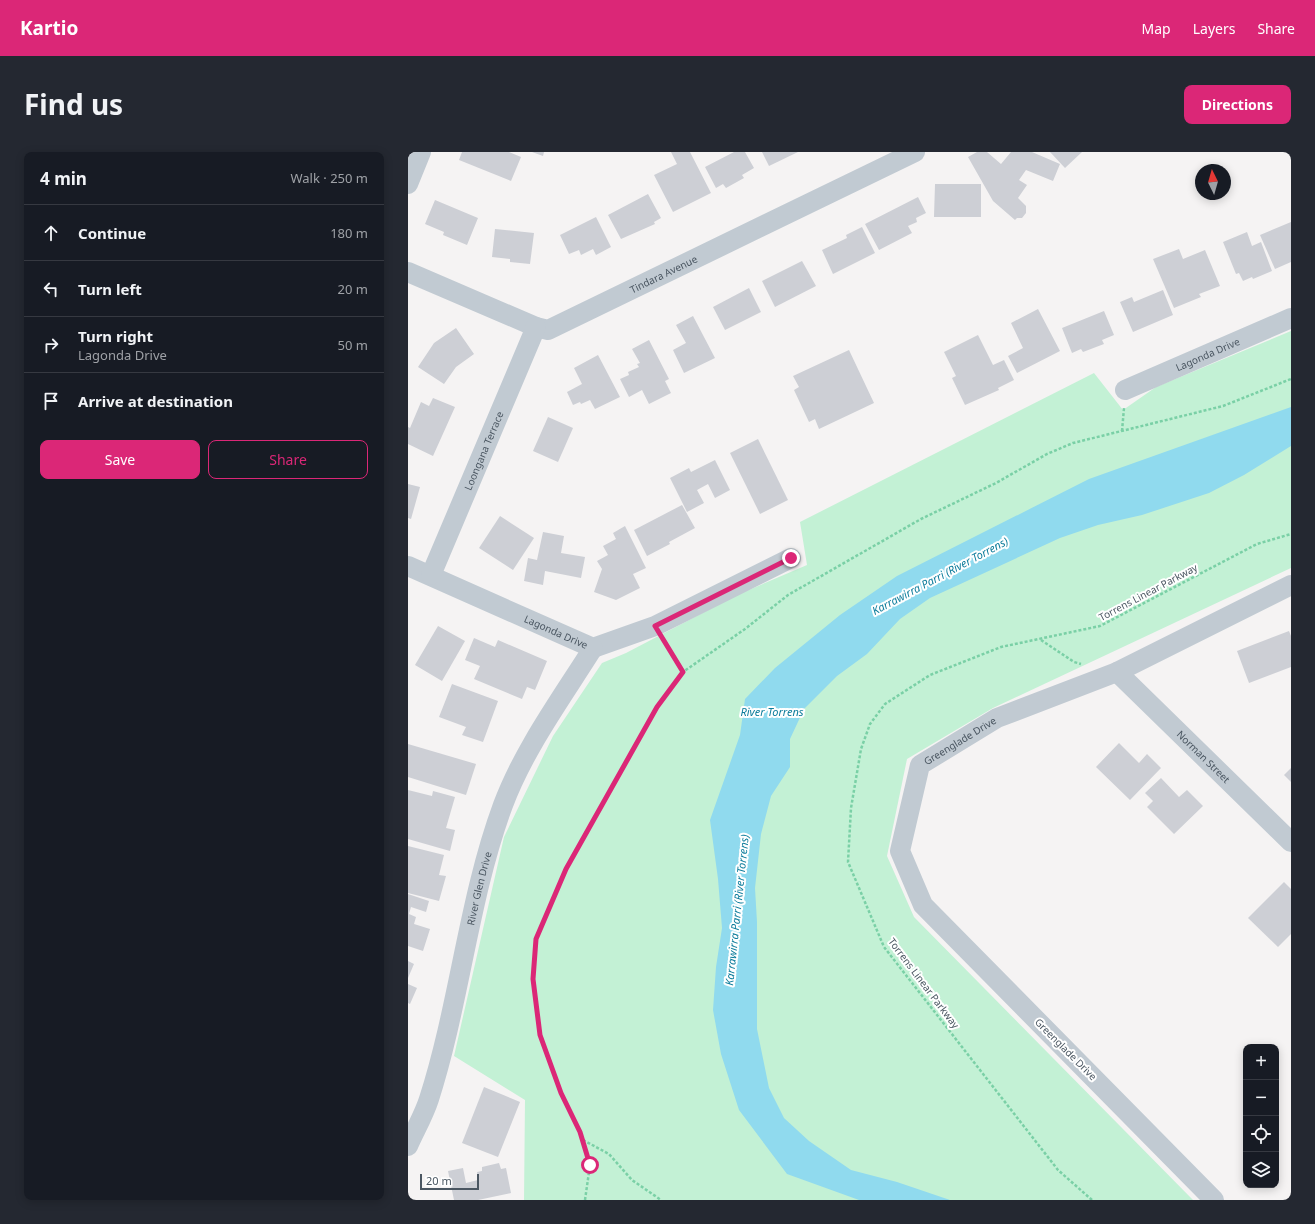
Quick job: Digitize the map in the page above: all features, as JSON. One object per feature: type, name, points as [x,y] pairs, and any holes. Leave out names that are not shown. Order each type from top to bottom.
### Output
[{"type":"street","points":[[408,184],[421,152]]},
{"type":"street","name":"Tindara Avenue","points":[[408,272],[536,327],[548,330],[915,152]]},
{"type":"street","name":"Lagonda Drive","points":[[1125,390],[1291,318]]},
{"type":"street","name":"Loongana Terrace","points":[[431,576],[536,327]]},
{"type":"street","name":"Lagonda Drive","points":[[408,566],[593,648],[655,626],[791,558]]},
{"type":"street","name":"Greenglade Drive","points":[[1214,1200],[923,905],[900,851],[920,765],[997,718],[1117,672],[1291,584]]},
{"type":"street","name":"River Glen Drive","points":[[408,1146],[428,1100],[439,1063],[482,873],[503,806],[519,766],[593,648]]},
{"type":"street","name":"Norman Street","points":[[1117,672],[1291,842]]},
{"type":"path","points":[[585,1200],[590,1165],[583,1140],[561,1093],[540,1035],[533,979],[536,939],[566,869],[657,707],[683,672],[745,629],[788,595],[922,519],[996,483],[1047,454],[1073,443],[1223,406],[1291,379]]},
{"type":"path","name":"Torrens Linear Parkway","points":[[1092,1200],[1058,1170],[884,947],[848,862],[850,808],[861,749],[870,724],[885,704],[930,675],[1002,647],[1041,640],[1100,626],[1257,544],[1291,534]]},
{"type":"path","points":[[655,626],[683,672]]},
{"type":"path","points":[[1041,640],[1074,662],[1117,672]]},
{"type":"path","points":[[583,1140],[609,1154],[632,1180],[661,1200]]},
{"type":"green space","points":[[1291,331],[1291,568],[993,708],[907,759],[887,856],[914,917],[1193,1200],[524,1200],[525,1100],[454,1056],[504,837],[553,736],[602,663],[626,653],[737,595],[807,565],[800,522],[1094,373],[1123,410],[1156,387]]},
{"type":"water","name":"River Torrens","points":[[1291,407],[1291,446],[1244,475],[1209,493],[1142,515],[1098,525],[1060,538],[930,598],[900,619],[867,654],[837,676],[804,709],[790,739],[790,767],[771,796],[761,834],[755,888],[757,922],[757,1029],[769,1088],[784,1118],[809,1141],[851,1170],[897,1182],[950,1200],[859,1200],[787,1174],[739,1110],[721,1054],[713,1010],[716,967],[722,928],[718,879],[710,820],[740,735],[745,699],[775,668],[840,615],[897,576],[1089,479]]},
{"type":"building","points":[[462,152],[509,152],[521,157],[511,181],[459,160]]},
{"type":"building","points":[[532,152],[544,152],[543,156]]},
{"type":"building","points":[[671,152],[690,152],[711,193],[673,212],[654,175],[677,164]]},
{"type":"building","points":[[734,152],[745,152],[754,168],[742,175],[744,178],[726,188],[723,184],[716,188],[705,167]]},
{"type":"building","points":[[762,152],[798,152],[769,166]]},
{"type":"building","points":[[977,152],[987,152],[1001,164],[1011,152],[1032,152],[1060,164],[1053,181],[1026,170],[1019,180],[1027,185],[1018,198],[1026,206],[1026,213],[1022,218],[1017,218],[1015,220],[993,201],[968,157]]},
{"type":"building","points":[[1050,152],[1082,152],[1065,168]]},
{"type":"building","points":[[935,184],[981,184],[981,217],[934,217]]},
{"type":"building","points":[[648,194],[661,218],[654,222],[655,224],[621,239],[608,215]]},
{"type":"building","points":[[918,197],[926,213],[916,218],[917,222],[908,226],[912,233],[879,250],[865,224]]},
{"type":"building","points":[[435,200],[478,218],[467,245],[443,235],[444,232],[425,224]]},
{"type":"building","points":[[596,217],[611,247],[596,255],[593,249],[581,255],[579,250],[569,254],[560,235]]},
{"type":"building","points":[[1291,222],[1291,262],[1275,269],[1260,235]]},
{"type":"building","points":[[862,227],[875,253],[833,274],[822,250],[847,238],[846,235]]},
{"type":"building","points":[[495,229],[534,233],[530,264],[510,262],[510,259],[492,257]]},
{"type":"building","points":[[1247,232],[1252,246],[1261,242],[1272,271],[1253,279],[1252,277],[1243,281],[1239,273],[1236,274],[1223,242]]},
{"type":"building","points":[[1179,249],[1183,259],[1205,250],[1220,286],[1199,294],[1201,297],[1174,308],[1153,259]]},
{"type":"building","points":[[802,261],[816,286],[775,307],[762,281]]},
{"type":"building","points":[[749,288],[761,312],[725,330],[713,307]]},
{"type":"building","points":[[1163,290],[1173,315],[1133,332],[1120,302],[1132,297],[1134,302]]},
{"type":"building","points":[[1038,309],[1060,351],[1017,373],[1008,356],[1023,348],[1011,323]]},
{"type":"building","points":[[1104,311],[1114,335],[1102,340],[1104,344],[1083,352],[1081,349],[1072,353],[1062,328]]},
{"type":"building","points":[[693,316],[715,358],[684,373],[673,350],[686,343],[676,325]]},
{"type":"building","points":[[456,328],[474,354],[456,367],[444,384],[418,367],[434,343]]},
{"type":"building","points":[[978,335],[993,365],[1004,360],[1014,380],[998,388],[999,390],[965,405],[952,378],[956,376],[944,352]]},
{"type":"building","points":[[649,340],[669,379],[665,381],[671,393],[649,404],[642,390],[629,397],[620,379],[629,375],[628,372],[639,367],[637,364],[640,363],[632,349]]},
{"type":"building","points":[[849,350],[874,403],[819,429],[815,419],[809,422],[794,390],[799,387],[793,376]]},
{"type":"building","points":[[598,355],[620,397],[595,409],[590,400],[581,404],[580,402],[573,405],[567,392],[582,384],[574,368]]},
{"type":"building","points":[[433,398],[455,407],[433,456],[408,444],[408,427],[410,428],[421,402],[429,406]]},
{"type":"building","points":[[548,417],[573,428],[558,462],[533,451]]},
{"type":"building","points":[[758,439],[788,500],[760,514],[730,453]]},
{"type":"building","points":[[715,460],[730,490],[715,498],[708,484],[697,490],[704,503],[687,512],[670,478],[689,468],[691,472]]},
{"type":"building","points":[[408,484],[420,487],[411,519],[408,518]]},
{"type":"building","points":[[682,505],[695,528],[669,542],[670,544],[647,556],[634,530]]},
{"type":"building","points":[[500,516],[534,538],[513,570],[479,548]]},
{"type":"building","points":[[625,526],[646,568],[633,574],[640,588],[616,600],[594,592],[602,569],[597,561],[608,555],[603,546],[616,539],[613,533]]},
{"type":"building","points":[[543,532],[564,536],[561,553],[585,557],[581,578],[545,571],[543,585],[524,581],[528,558],[537,560]]},
{"type":"building","points":[[438,626],[465,641],[442,681],[415,665]]},
{"type":"building","points":[[1289,631],[1291,636],[1291,667],[1249,683],[1237,651]]},
{"type":"building","points":[[474,638],[495,647],[498,640],[547,661],[535,690],[527,687],[522,699],[474,679],[480,666],[465,660]]},
{"type":"building","points":[[452,684],[498,701],[483,742],[462,735],[466,727],[439,717]]},
{"type":"building","points":[[1119,743],[1139,763],[1147,754],[1161,768],[1130,800],[1096,767]]},
{"type":"building","points":[[408,744],[476,764],[466,795],[408,777]]},
{"type":"building","points":[[1291,768],[1291,782],[1284,775]]},
{"type":"building","points":[[1161,778],[1179,797],[1187,790],[1203,806],[1174,834],[1147,807],[1153,801],[1145,793]]},
{"type":"building","points":[[408,790],[432,796],[433,791],[455,797],[446,828],[455,830],[450,851],[408,839]]},
{"type":"building","points":[[408,846],[444,855],[439,875],[446,876],[439,901],[408,893]]},
{"type":"building","points":[[1284,882],[1291,889],[1291,934],[1278,947],[1248,918]]},
{"type":"building","points":[[408,894],[429,901],[426,912],[411,907],[409,914],[416,917],[414,924],[430,929],[423,951],[408,946]]},
{"type":"building","points":[[408,961],[414,964],[408,978]]},
{"type":"building","points":[[408,984],[417,988],[410,1004],[408,1003]]},
{"type":"building","points":[[484,1087],[520,1102],[498,1157],[462,1143]]},
{"type":"building","points":[[499,1163],[501,1169],[506,1168],[511,1193],[478,1200],[454,1200],[448,1171],[463,1168],[466,1183],[478,1180],[477,1172],[482,1171],[482,1167]]},
{"type":"route","points":[[590,1165],[580,1132],[561,1093],[540,1035],[533,979],[536,939],[566,869],[657,707],[683,672],[655,626],[791,558]]},
{"type":"water label","name":"Karrawirra Parri (River Torrens)","points":[[940,576]]},
{"type":"water label","name":"Karrawirra Parri (River Torrens)","points":[[737,910]]}]
